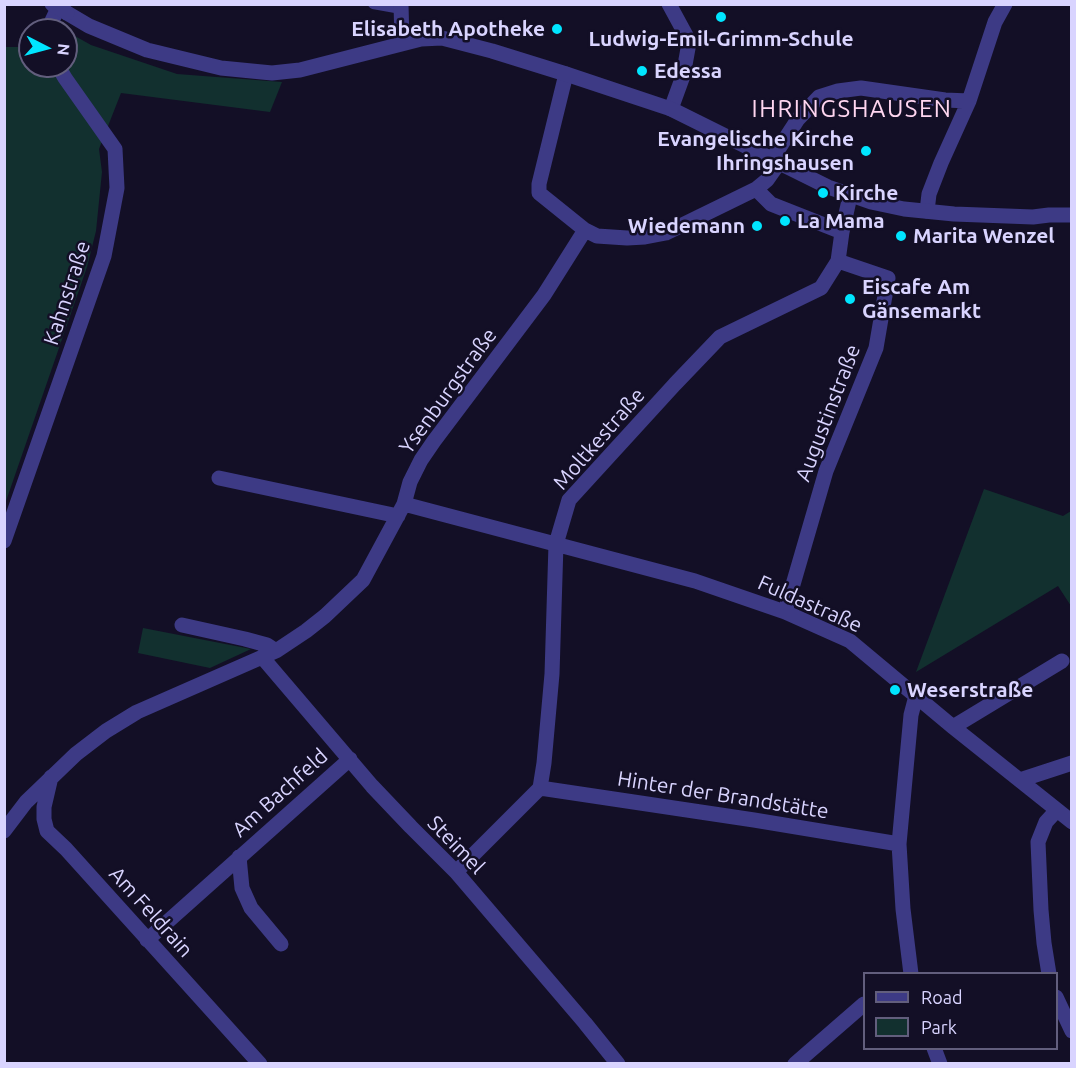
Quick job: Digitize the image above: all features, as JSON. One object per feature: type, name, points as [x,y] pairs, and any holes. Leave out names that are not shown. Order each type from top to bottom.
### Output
[{"type":"street","points":[[52,4],[64,9],[89,26],[147,50],[221,68],[272,73],[300,70],[421,39],[442,38],[566,74],[671,110],[828,187],[871,202],[904,209],[954,214],[1033,217],[1071,215]]},
{"type":"street","points":[[373,4],[401,7],[402,43]]},
{"type":"street","points":[[669,4],[689,43],[683,76],[671,110]]},
{"type":"street","points":[[927,211],[929,194],[969,101],[995,22],[1005,4]]},
{"type":"street","points":[[566,74],[539,184],[539,193],[585,230],[597,236],[627,238],[666,233],[756,189],[767,180],[798,119],[819,97],[845,89],[861,88],[945,100],[969,101]]},
{"type":"street","name":"Kahnstraße","points":[[4,541],[104,256],[117,188],[115,149],[65,78]]},
{"type":"street","points":[[756,189],[771,204],[842,232]]},
{"type":"street","name":"Moltkestraße","points":[[540,788],[552,674],[556,544],[569,500],[720,337],[821,288],[838,261],[850,196]]},
{"type":"street","name":"Ysenburgstraße","points":[[5,826],[51,777],[106,731],[137,712],[269,654],[306,631],[363,580],[401,510],[410,482],[434,441],[544,295],[585,230]]},
{"type":"street","name":"Augustinstraße","points":[[785,612],[826,471],[876,348],[888,278],[838,261]]},
{"type":"street","name":"Fuldastraße","points":[[219,478],[401,510],[556,544],[695,581],[785,612],[850,641],[916,696]]},
{"type":"street","points":[[182,625],[267,645],[269,654]]},
{"type":"street","name":"Steimel","points":[[269,654],[372,786],[456,872],[618,1064]]},
{"type":"street","points":[[953,727],[1062,661]]},
{"type":"street","points":[[910,972],[899,844],[911,715],[916,696],[1071,822]]},
{"type":"street","name":"Am Bachfeld","points":[[147,940],[350,759]]},
{"type":"street","points":[[1020,780],[1071,762]]},
{"type":"street","name":"Am Feldrain","points":[[51,777],[44,807],[47,831],[66,849],[260,1064]]},
{"type":"street","points":[[456,872],[540,788]]},
{"type":"street","name":"Hinter der Brandstätte","points":[[540,788],[899,844]]},
{"type":"street","points":[[1049,972],[1041,910],[1038,842],[1046,822],[1057,810]]},
{"type":"street","name":"Am Bachfeld","points":[[239,857],[242,888],[251,908],[281,944]]},
{"type":"street","points":[[1058,1002],[1071,1031]]},
{"type":"street","points":[[795,1064],[863,1005]]},
{"type":"green space","points":[[78,38],[91,45],[177,74],[282,82],[270,112],[121,93],[99,149],[102,172],[96,231],[87,267],[5,504],[5,47],[18,47],[18,78],[78,78]]},
{"type":"green space","points":[[984,489],[1063,516],[1071,511],[1071,606],[1058,586],[916,672]]},
{"type":"green space","points":[[143,628],[251,649],[210,668],[138,653]]},
{"type":"place","name":"Ludwig-Emil-Grimm-Schule","points":[[721,17]]},
{"type":"place","name":"Elisabeth Apotheke","points":[[557,29]]},
{"type":"place","name":"Edessa","points":[[642,71]]},
{"type":"place","name":"Evangelische Kirche Ihringshausen","points":[[866,151]]},
{"type":"place","name":"Kirche","points":[[823,193]]},
{"type":"place","name":"La Mama","points":[[785,221]]},
{"type":"place","name":"Wiedemann","points":[[757,226]]},
{"type":"place","name":"Marita Wenzel","points":[[901,236]]},
{"type":"place","name":"Eiscafe Am Gänsemarkt","points":[[850,299]]},
{"type":"place","name":"Weserstraße","points":[[895,690]]},
{"type":"district","name":"IHRINGSHAUSEN","points":[[852,109]]}]
